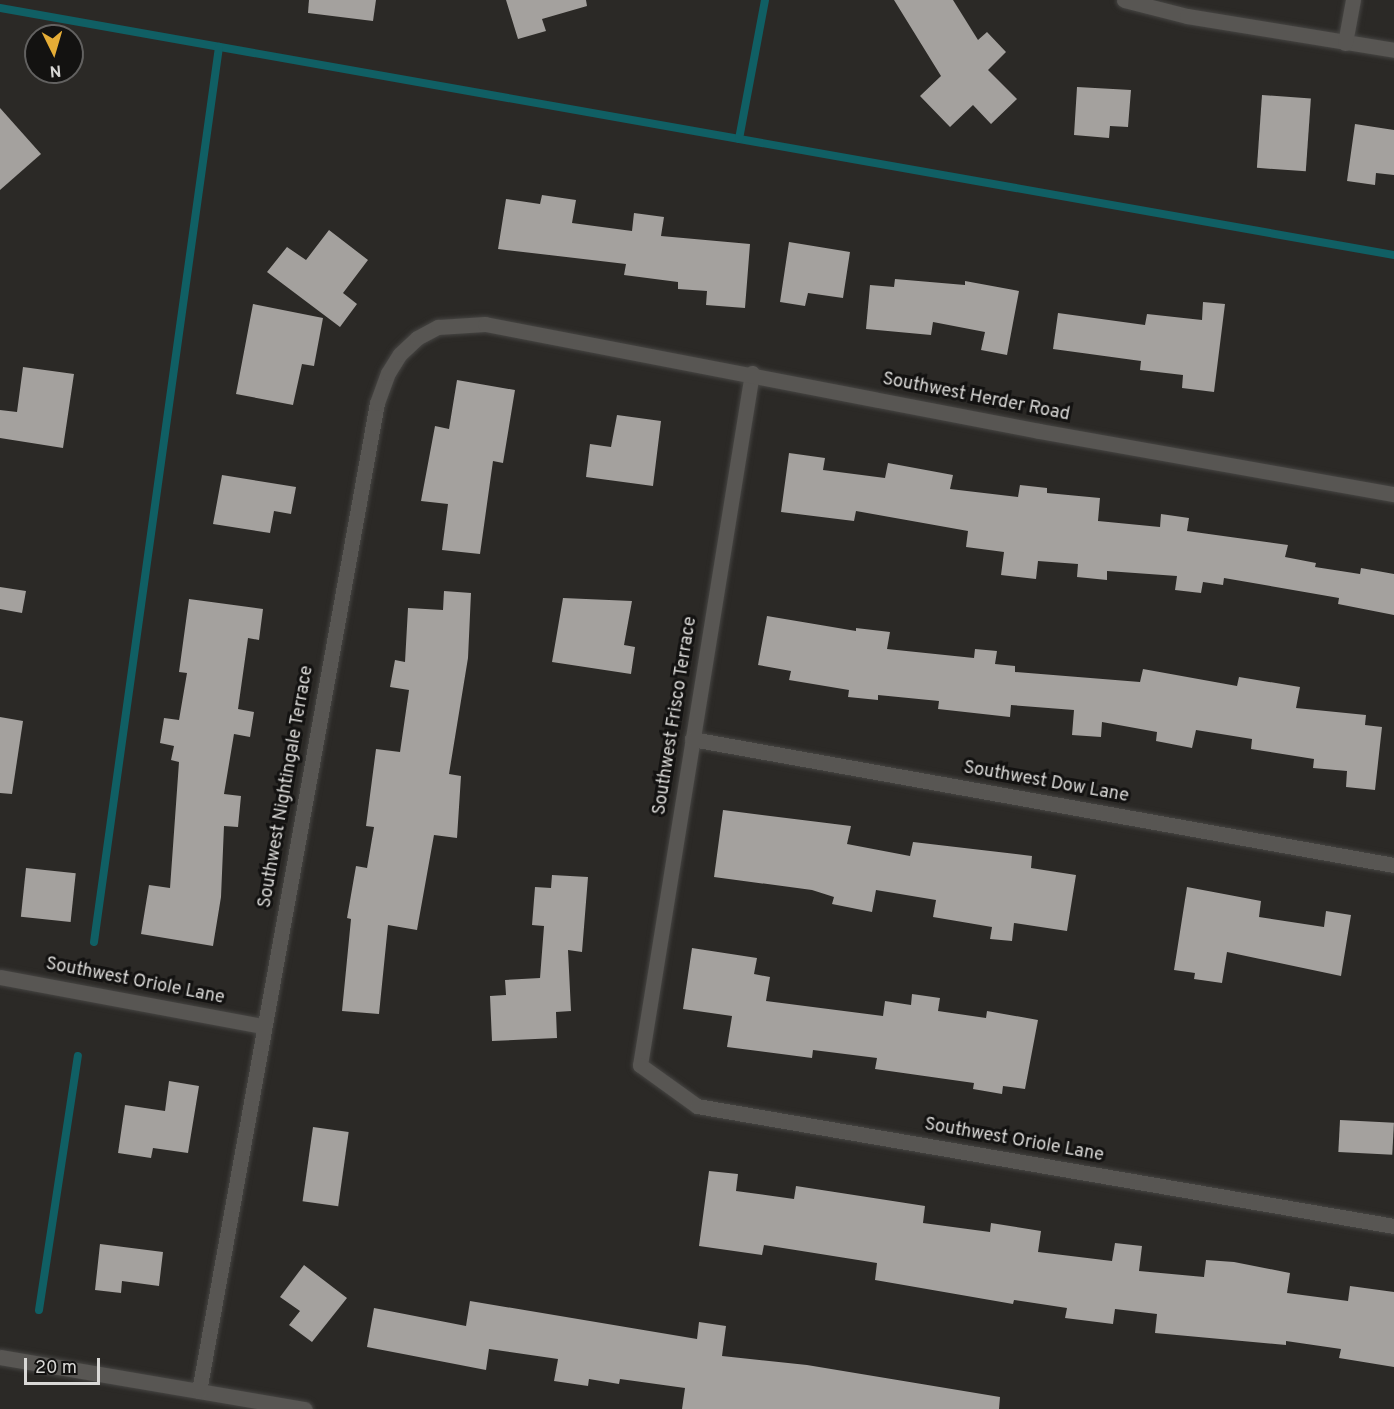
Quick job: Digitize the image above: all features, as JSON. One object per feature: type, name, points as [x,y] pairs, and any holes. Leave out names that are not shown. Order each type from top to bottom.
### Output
[{"type":"street","points":[[1124,0],[1187,16],[1394,50]]},
{"type":"street","points":[[1345,43],[1353,0]]},
{"type":"street","name":"Southwest Nightingale Terrace","points":[[199,1391],[377,403],[388,373],[400,354],[417,338],[438,327],[485,324],[551,336]]},
{"type":"street","name":"Southwest Herder Road","points":[[551,336],[752,373],[1039,431],[1394,494]]},
{"type":"street","name":"Southwest Frisco Terrace","points":[[640,1065],[752,373]]},
{"type":"street","name":"Southwest Dow Lane","points":[[692,739],[1394,865]]},
{"type":"street","name":"Southwest Oriole Lane","points":[[0,977],[263,1026]]},
{"type":"street","name":"Southwest Oriole Lane","points":[[640,1065],[697,1106],[1394,1226]]},
{"type":"street","points":[[0,1357],[305,1409]]},
{"type":"building","points":[[309,0],[376,0],[373,21],[308,13]]},
{"type":"building","points":[[506,0],[586,0],[587,6],[542,19],[546,31],[518,39]]},
{"type":"building","points":[[894,0],[953,0],[978,40],[987,32],[1006,52],[988,70],[1017,99],[991,124],[973,105],[950,127],[920,96],[941,76]]},
{"type":"building","points":[[1077,87],[1131,90],[1128,127],[1110,126],[1109,138],[1074,135]]},
{"type":"building","points":[[1262,95],[1311,98],[1306,171],[1257,168]]},
{"type":"building","points":[[0,108],[41,154],[0,190]]},
{"type":"building","points":[[1355,124],[1394,130],[1394,175],[1376,173],[1375,185],[1347,181]]},
{"type":"building","points":[[542,195],[576,200],[572,223],[632,231],[634,213],[664,217],[661,236],[750,244],[745,308],[706,305],[707,291],[678,289],[678,282],[624,275],[626,264],[498,249],[506,199],[540,204]]},
{"type":"building","points":[[329,230],[368,260],[343,293],[357,304],[340,327],[267,272],[287,247],[306,260]]},
{"type":"building","points":[[789,242],[850,252],[843,298],[808,293],[805,306],[780,302]]},
{"type":"building","points":[[895,279],[965,285],[965,281],[1019,291],[1007,355],[981,350],[985,332],[933,322],[931,335],[866,329],[870,285],[894,287]]},
{"type":"building","points":[[1203,302],[1225,304],[1214,392],[1182,388],[1183,375],[1140,370],[1141,361],[1053,349],[1058,313],[1145,325],[1147,314],[1202,320]]},
{"type":"building","points":[[253,304],[323,318],[314,366],[302,364],[293,405],[236,394]]},
{"type":"building","points":[[23,367],[74,374],[63,448],[0,438],[0,410],[17,412]]},
{"type":"building","points":[[457,380],[515,390],[503,463],[493,461],[480,554],[442,550],[448,504],[421,501],[435,426],[449,429]]},
{"type":"building","points":[[617,415],[661,421],[653,486],[586,477],[590,444],[611,447]]},
{"type":"building","points":[[789,453],[825,458],[823,470],[885,478],[888,463],[953,475],[950,489],[1018,497],[1020,485],[1047,488],[1047,493],[1100,498],[1098,521],[1160,527],[1161,514],[1189,518],[1187,531],[1288,545],[1285,557],[1316,563],[1315,567],[1360,574],[1361,568],[1394,574],[1394,615],[1338,604],[1339,598],[1224,578],[1223,585],[1203,582],[1201,593],[1175,590],[1177,576],[1107,571],[1107,580],[1077,577],[1078,564],[1038,561],[1036,579],[1001,575],[1004,552],[966,547],[968,531],[856,511],[854,521],[781,512]]},
{"type":"building","points":[[222,475],[296,487],[291,514],[274,511],[270,533],[213,524]]},
{"type":"building","points":[[0,587],[26,591],[22,613],[0,609]]},
{"type":"building","points":[[444,591],[471,593],[468,658],[449,774],[461,776],[457,838],[434,835],[417,930],[388,925],[379,1014],[342,1011],[351,919],[347,918],[356,866],[367,868],[374,827],[366,826],[376,749],[400,752],[409,690],[390,687],[395,660],[405,662],[408,608],[443,610]]},
{"type":"building","points":[[563,598],[632,601],[624,645],[635,647],[631,674],[552,662]]},
{"type":"building","points":[[189,599],[263,609],[259,640],[248,638],[238,709],[254,712],[250,737],[234,734],[224,794],[241,796],[238,827],[224,826],[221,897],[213,946],[141,934],[149,885],[170,888],[179,762],[171,760],[174,746],[160,743],[164,718],[179,720],[187,673],[179,672]]},
{"type":"building","points":[[767,616],[856,631],[856,628],[890,632],[887,649],[974,658],[975,649],[997,651],[995,664],[1015,666],[1015,672],[1140,682],[1143,669],[1237,686],[1239,677],[1300,687],[1296,708],[1366,715],[1365,725],[1382,727],[1375,790],[1346,787],[1347,771],[1313,768],[1314,759],[1251,749],[1252,739],[1196,730],[1192,748],[1156,741],[1157,732],[1102,722],[1101,737],[1072,735],[1074,710],[1011,705],[1010,717],[938,709],[939,701],[878,695],[878,700],[848,697],[849,690],[789,680],[791,671],[758,665]]},
{"type":"building","points":[[0,717],[23,721],[12,794],[0,793]]},
{"type":"building","points":[[723,810],[851,826],[847,844],[910,856],[913,842],[1032,856],[1031,868],[1076,875],[1067,931],[1014,923],[1012,941],[990,939],[992,927],[933,917],[936,900],[876,890],[872,912],[832,904],[834,897],[812,890],[714,877]]},
{"type":"building","points":[[26,868],[76,873],[71,922],[21,917]]},
{"type":"building","points":[[552,875],[588,877],[582,952],[568,950],[571,1011],[556,1012],[557,1038],[492,1041],[490,996],[506,995],[505,980],[540,978],[544,926],[532,925],[535,887],[551,888]]},
{"type":"building","points":[[1187,887],[1261,901],[1259,917],[1324,927],[1326,911],[1351,915],[1341,976],[1227,952],[1222,983],[1194,979],[1195,973],[1174,970]]},
{"type":"building","points":[[692,948],[757,958],[754,974],[770,977],[766,1001],[883,1016],[885,1001],[911,1005],[912,994],[940,998],[938,1011],[986,1018],[987,1011],[1038,1020],[1025,1089],[1003,1086],[1002,1094],[973,1089],[974,1083],[875,1069],[877,1058],[813,1050],[812,1058],[727,1047],[732,1016],[683,1009]]},
{"type":"building","points":[[169,1081],[199,1086],[188,1153],[153,1148],[151,1158],[118,1153],[125,1105],[165,1111]]},
{"type":"building","points":[[1340,1120],[1394,1123],[1392,1155],[1338,1152]]},
{"type":"building","points":[[313,1127],[349,1132],[338,1206],[303,1201]]},
{"type":"building","points":[[709,1171],[738,1174],[736,1191],[794,1199],[796,1186],[925,1206],[923,1223],[990,1232],[991,1223],[1041,1231],[1038,1252],[1112,1261],[1115,1243],[1142,1246],[1139,1271],[1204,1277],[1206,1260],[1234,1262],[1290,1273],[1287,1293],[1348,1301],[1350,1286],[1394,1292],[1394,1367],[1339,1358],[1341,1349],[1286,1341],[1286,1345],[1155,1333],[1157,1314],[1115,1309],[1113,1324],[1065,1318],[1067,1308],[1014,1300],[1013,1304],[875,1280],[877,1263],[764,1245],[762,1255],[699,1246]]},
{"type":"building","points":[[100,1244],[163,1252],[159,1286],[122,1281],[121,1293],[95,1290]]},
{"type":"building","points":[[304,1265],[347,1298],[312,1342],[289,1325],[300,1311],[280,1297]]},
{"type":"building","points":[[470,1301],[697,1339],[699,1322],[726,1326],[722,1356],[807,1365],[1000,1397],[999,1409],[682,1409],[685,1388],[620,1379],[619,1384],[589,1379],[588,1386],[554,1381],[558,1359],[489,1349],[486,1370],[367,1347],[374,1308],[466,1326]]},
{"type":"waterway","points":[[739,139],[765,0]]},
{"type":"waterway","points":[[0,8],[1394,255]]},
{"type":"waterway","points":[[94,942],[219,47]]},
{"type":"waterway","points":[[39,1310],[78,1056]]}]
